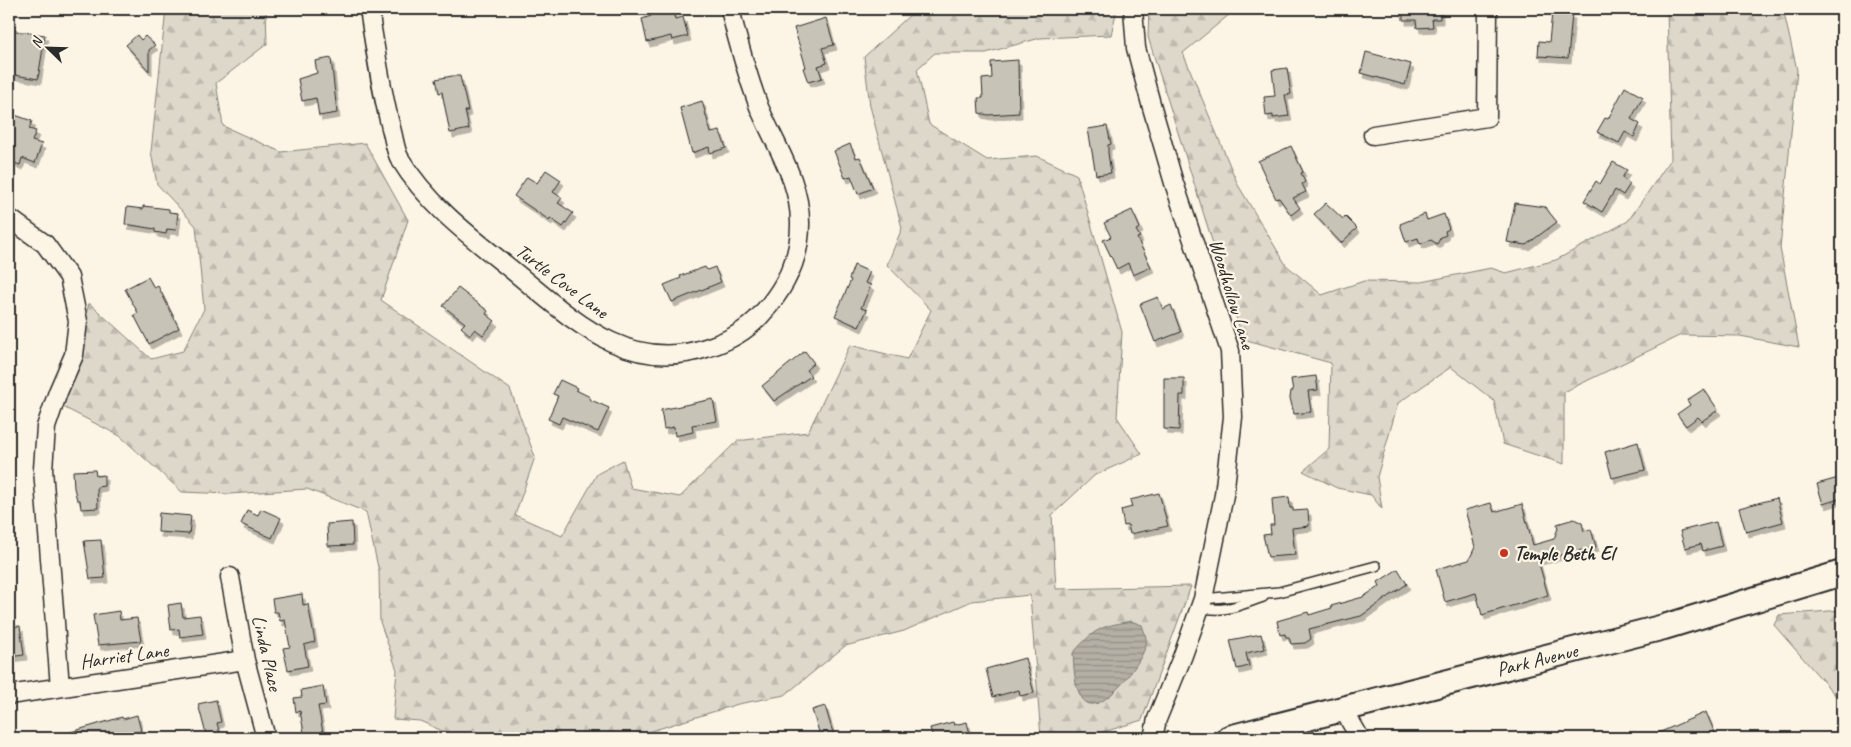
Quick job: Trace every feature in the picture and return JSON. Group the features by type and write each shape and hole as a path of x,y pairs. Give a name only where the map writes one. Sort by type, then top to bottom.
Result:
{"main road":[{"name":"Park Avenue","path":"1228,738 1664,627 1842,573"}],"street":[{"name":"Turtle Cove Lane","path":"369,9 384,101 398,157 427,197 461,229 584,328 618,347 652,355 690,354 726,342 754,323 776,298 794,264 800,225 795,189 743,65 730,9"},
{"name":"Woodhollow Lane","path":"1133,9 1136,48 1151,104 1174,183 1230,351 1233,417 1224,496 1202,603 1157,719 1153,738"},
{"path":"1373,134 1487,117 1488,9"},
{"path":"9,218 45,244 69,277 78,321 74,355 46,427 43,468 60,687"},
{"name":"Linda Place","path":"230,577 245,660 266,738"},
{"name":"Harriet Lane","path":"9,695 245,660"},
{"path":"1343,709 1360,738"}],"lane":[{"path":"1202,603 1213,610 1223,610 1279,592 1376,566"}],"green space":[{"path":"166,9 266,9 267,44 216,83 223,126 281,152 365,143 408,220 381,300 510,389 535,457 515,515 562,536 597,474 623,460 631,488 680,497 737,441 808,432 850,345 907,359 931,310 887,265 902,228 870,106 864,57 911,14 935,9 1117,9 1111,35 1040,38 986,53 935,53 917,69 929,124 987,160 1037,156 1077,175 1122,332 1117,417 1142,454 1095,475 1052,515 1056,589 1191,586 1142,720 1085,738 1041,738 1030,595 972,601 904,631 845,646 785,695 738,704 629,738 458,738 420,721 393,719 397,670 380,622 379,572 366,512 307,489 229,494 182,492 120,436 63,407 89,303 151,359 183,351 204,309 196,226 157,184 151,152"},
{"path":"1149,9 1236,9 1183,53 1238,185 1286,265 1322,295 1364,281 1421,282 1491,268 1506,273 1556,260 1628,221 1671,159 1667,9 1783,9 1797,70 1780,248 1799,347 1740,336 1681,335 1564,392 1564,464 1503,444 1494,401 1451,367 1398,403 1377,477 1382,509 1371,495 1337,488 1303,471 1329,449 1331,363 1243,339 1148,37"},
{"path":"1842,610 1842,703 1774,625 1779,615"}],"shaded area":[{"path":"1131,621 1142,625 1146,642 1143,652 1129,675 1109,697 1098,703 1089,704 1082,698 1077,688 1073,653 1098,630"}],"building":[{"path":"649,9 672,9 675,19 683,17 688,36 672,40 671,36 647,42 642,19 651,16"},
{"path":"1403,9 1440,9 1440,19 1432,19 1433,27 1417,28 1416,20 1403,20"},
{"path":"1552,13 1572,14 1568,58 1538,56 1539,41 1549,42"},
{"path":"826,18 834,45 822,48 827,63 818,66 822,78 808,82 803,68 806,67 794,28"},
{"path":"9,30 45,35 38,79 9,74"},
{"path":"137,35 141,40 145,36 155,45 149,50 149,71 126,45"},
{"path":"1366,52 1411,64 1405,85 1361,73"},
{"path":"331,58 337,113 319,116 316,98 302,101 298,79 317,73 315,61"},
{"path":"1018,60 1019,113 988,115 979,113 978,98 983,98 982,79 992,78 991,62"},
{"path":"1287,68 1291,94 1285,95 1289,116 1273,118 1273,115 1266,116 1264,97 1275,96 1272,70"},
{"path":"460,76 468,111 465,111 469,129 450,133 442,92 439,93 436,79"},
{"path":"1625,87 1643,97 1631,119 1640,124 1634,137 1625,132 1619,143 1597,132 1605,118 1608,119"},
{"path":"702,101 711,133 720,131 726,148 710,153 709,147 692,153 680,108"},
{"path":"15,115 32,121 29,129 36,131 32,141 42,144 35,163 22,158 20,165 9,161 9,132"},
{"path":"1107,126 1111,144 1108,145 1108,153 1111,173 1096,175 1088,129"},
{"path":"850,144 856,158 860,157 873,188 858,194 851,176 845,178 834,151"},
{"path":"1291,146 1303,172 1301,173 1305,182 1302,184 1306,192 1293,198 1300,208 1291,215 1279,198 1276,199 1258,161"},
{"path":"1613,162 1627,170 1622,178 1630,184 1623,195 1615,190 1602,212 1584,201 1596,181 1600,184"},
{"path":"546,170 561,180 553,192 562,198 558,203 573,213 563,227 550,218 549,220 514,196 527,177 537,183"},
{"path":"1326,203 1343,219 1345,216 1357,228 1341,243 1314,214"},
{"path":"1515,203 1545,207 1557,222 1526,245 1507,242"},
{"path":"143,206 169,209 169,212 178,213 176,230 167,229 166,234 155,232 155,229 125,224 127,207 143,209"},
{"path":"1132,210 1140,228 1136,230 1140,237 1137,238 1151,267 1133,275 1128,263 1117,269 1103,240 1111,237 1104,223"},
{"path":"1425,214 1427,220 1444,214 1449,229 1445,231 1446,235 1441,237 1437,244 1431,240 1420,244 1418,238 1406,242 1400,224"},
{"path":"854,265 870,272 865,283 871,285 861,308 867,310 859,327 835,316 851,280 849,279"},
{"path":"705,267 707,270 715,267 721,282 672,302 664,285 681,278 680,276"},
{"path":"148,277 154,288 158,286 179,328 149,344 134,315 138,313 125,289"},
{"path":"458,288 488,311 486,314 495,321 483,335 475,329 470,335 461,327 465,323 443,306"},
{"path":"1158,297 1163,309 1171,305 1181,332 1155,342 1140,304"},
{"path":"805,351 814,363 806,370 811,376 774,401 762,386"},
{"path":"1316,376 1318,390 1308,391 1311,412 1294,414 1290,398 1291,391 1293,391 1291,379"},
{"path":"1164,378 1184,378 1184,395 1180,395 1179,430 1164,429"},
{"path":"560,380 577,388 576,390 590,397 589,399 609,408 598,432 562,417 559,424 548,419 558,396 553,394"},
{"path":"1704,389 1718,410 1702,421 1698,417 1686,426 1677,414 1690,405 1687,400"},
{"path":"713,399 717,421 692,425 693,432 675,436 674,427 664,429 661,410"},
{"path":"1638,442 1645,470 1612,478 1605,452"},
{"path":"95,470 96,476 104,475 104,486 97,487 98,508 81,509 80,500 77,500 74,488 73,471"},
{"path":"1842,477 1842,498 1823,504 1817,484"},
{"path":"1159,493 1168,526 1130,534 1128,525 1124,526 1121,510 1132,507 1130,500"},
{"path":"1289,497 1290,508 1293,508 1293,511 1308,510 1309,526 1292,528 1295,555 1268,557 1263,535 1271,534 1270,525 1274,525 1272,499"},
{"path":"1777,498 1783,522 1746,532 1739,508"},
{"name":"Temple Beth El","path":"1491,503 1494,512 1522,504 1533,545 1554,539 1558,528 1557,524 1574,519 1582,523 1584,531 1591,529 1596,547 1538,560 1548,595 1482,615 1476,593 1445,602 1436,569 1469,560 1475,547 1465,510"},
{"path":"261,509 281,518 272,538 241,524 247,510 258,515"},
{"path":"159,513 191,516 189,534 158,532"},
{"path":"352,522 353,545 328,546 327,524"},
{"path":"1716,522 1722,546 1703,551 1701,544 1685,548 1680,531"},
{"path":"101,540 105,578 90,579 84,541"},
{"path":"1398,569 1407,584 1361,616 1309,629 1311,639 1305,643 1291,644 1289,637 1286,637 1285,634 1280,635 1277,621 1308,612 1309,615 1332,608 1331,606 1363,597 1380,586 1378,582"},
{"path":"302,594 303,605 308,604 315,642 304,645 308,666 288,670 283,648 290,647 285,620 280,621 278,612 274,612 272,599"},
{"path":"181,603 183,617 200,615 203,634 180,637 179,629 171,630 168,605"},
{"path":"119,611 120,620 137,618 141,641 98,645 93,615"},
{"path":"20,626 24,655 9,657 9,627"},
{"path":"1261,634 1265,649 1246,653 1249,666 1237,669 1230,640"},
{"path":"1025,658 1034,693 1020,696 1019,690 993,697 986,669"},
{"path":"323,686 326,705 318,706 324,738 305,738 300,711 296,712 294,698 302,697 301,690"},
{"path":"216,700 221,722 217,723 221,738 207,738 198,704"},
{"path":"825,706 834,736 821,738 812,710"},
{"path":"1706,712 1717,738 1647,738"},
{"path":"137,715 141,731 126,735 127,738 65,738 64,734 122,717 123,719"},
{"path":"953,722 954,725 967,722 971,738 933,738 930,728"}],"place":[{"name":"Temple Beth El","path":"1504,553"}]}
